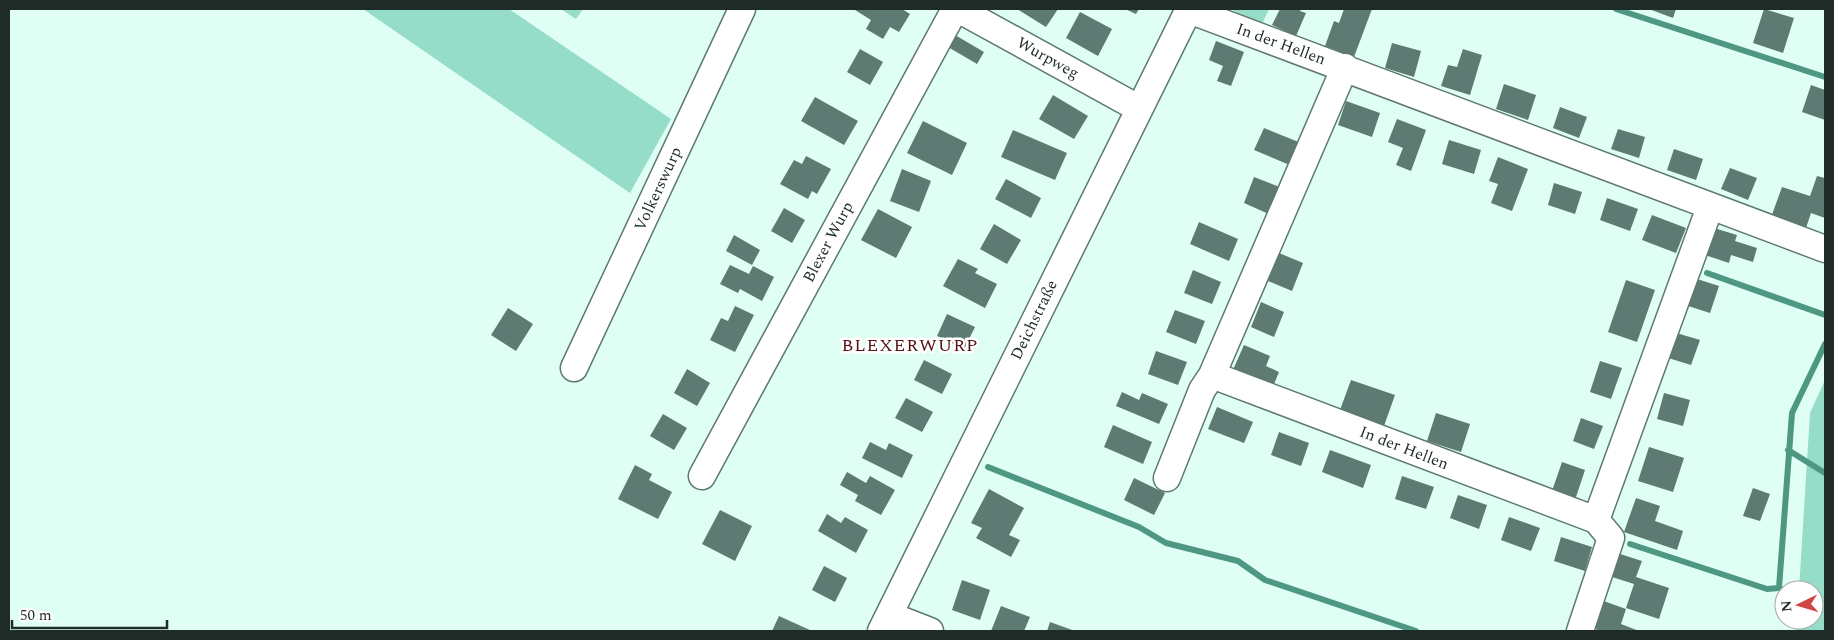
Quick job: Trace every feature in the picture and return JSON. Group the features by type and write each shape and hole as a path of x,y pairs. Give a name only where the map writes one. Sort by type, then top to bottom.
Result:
{"street":[{"name":"Volkerswurp","path":"574,368 742,9"},
{"name":"Wurpweg","path":"956,9 1138,108"},
{"name":"Blexer Wurp","path":"702,476 956,9"},
{"name":"Deichstraße","path":"885,623 1138,108 1189,9"},
{"name":"In der Hellen","path":"1189,9 1825,249"},
{"name":"In der Hellen","path":"1167,478 1202,390 1212,375 1345,68"},
{"path":"1580,631 1611,538 1596,520 1710,206"},
{"name":"In der Hellen","path":"1212,375 1596,520"},
{"path":"885,623 930,631"}],"green space":[{"path":"363,9 509,9 671,119 630,193"},
{"path":"561,9 583,9 576,19"},
{"path":"1230,9 1269,9 1262,24"},
{"path":"1825,380 1825,631 1796,631 1824,630 1824,580 1800,580 1810,413"}],"building":[{"path":"856,9 902,9 910,14 899,32 890,27 883,39 866,29 871,20"},
{"path":"1017,9 1058,9 1046,27"},
{"path":"1125,9 1139,9 1136,14"},
{"path":"1280,9 1301,9 1300,11 1306,13 1296,36 1272,25"},
{"path":"1344,9 1372,9 1354,57 1325,46 1334,21 1339,23"},
{"path":"1649,9 1676,9 1673,18"},
{"path":"1764,9 1794,18 1783,53 1753,43"},
{"path":"1080,12 1112,29 1098,56 1066,38"},
{"path":"955,35 984,52 977,64 948,47"},
{"path":"1216,41 1244,52 1231,86 1217,81 1223,66 1209,60"},
{"path":"1392,43 1421,51 1414,77 1385,68"},
{"path":"860,49 883,62 870,85 847,72"},
{"path":"1463,49 1482,55 1470,95 1441,86 1448,65 1457,67"},
{"path":"1504,84 1536,95 1528,120 1496,109"},
{"path":"1811,85 1825,90 1825,120 1802,112"},
{"path":"1053,95 1088,116 1074,139 1039,119"},
{"path":"815,97 858,121 844,145 801,121"},
{"path":"1346,101 1380,113 1372,137 1338,125"},
{"path":"1560,107 1587,117 1579,138 1553,128"},
{"path":"1397,119 1426,130 1411,171 1396,165 1403,148 1388,142"},
{"path":"923,121 967,143 952,175 907,153"},
{"path":"1264,128 1301,143 1292,166 1254,150"},
{"path":"1618,129 1645,137 1639,158 1611,149"},
{"path":"1013,130 1067,153 1055,180 1001,157"},
{"path":"1449,140 1481,150 1474,174 1442,164"},
{"path":"1674,149 1703,159 1696,180 1667,170"},
{"path":"806,156 831,169 817,194 812,191 808,199 780,184 794,160 802,164"},
{"path":"1498,157 1528,169 1512,211 1491,203 1498,184 1489,181"},
{"path":"1730,168 1757,178 1748,200 1721,189"},
{"path":"902,169 931,181 919,212 890,201"},
{"path":"1817,176 1825,178 1825,218 1811,213 1804,234 1769,223 1782,187 1810,196"},
{"path":"1254,177 1282,188 1271,215 1244,203"},
{"path":"1006,179 1041,198 1031,218 995,199"},
{"path":"1554,183 1582,192 1575,214 1548,205"},
{"path":"1607,198 1638,209 1630,231 1600,220"},
{"path":"784,208 805,220 792,243 771,231"},
{"path":"878,209 912,227 896,258 861,240"},
{"path":"1652,215 1686,228 1676,253 1642,240"},
{"path":"1199,222 1238,239 1229,261 1190,244"},
{"path":"994,224 1021,240 1007,264 980,249"},
{"path":"1714,228 1737,235 1735,241 1757,248 1753,262 1731,255 1729,263 1705,255"},
{"path":"734,235 760,250 752,265 726,251"},
{"path":"1279,253 1303,263 1292,291 1268,281"},
{"path":"958,259 978,269 975,273 997,284 985,308 943,286"},
{"path":"730,265 749,274 753,266 774,277 762,301 740,289 738,293 720,284"},
{"path":"1193,270 1221,282 1212,304 1184,293"},
{"path":"1694,278 1719,286 1710,313 1685,305"},
{"path":"1626,280 1655,290 1637,342 1608,332"},
{"path":"1261,302 1284,312 1274,337 1251,327"},
{"path":"735,306 754,315 735,352 710,340 721,318 728,321"},
{"path":"508,308 533,324 516,351 491,335"},
{"path":"1175,310 1205,321 1196,344 1166,332"},
{"path":"947,314 975,327 964,349 937,336"},
{"path":"1673,332 1700,340 1691,365 1665,357"},
{"path":"1244,345 1270,356 1266,366 1279,372 1272,389 1232,372"},
{"path":"1156,351 1187,362 1178,385 1148,374"},
{"path":"924,360 952,374 942,394 914,380"},
{"path":"1600,361 1622,368 1611,399 1590,392"},
{"path":"687,369 710,383 697,406 674,393"},
{"path":"1351,380 1395,395 1384,426 1340,410"},
{"path":"1122,392 1139,400 1142,393 1168,404 1159,424 1116,406"},
{"path":"1664,393 1690,400 1683,426 1657,419"},
{"path":"906,398 933,412 922,432 895,418"},
{"path":"1217,407 1253,422 1244,443 1208,429"},
{"path":"1436,413 1470,424 1461,452 1427,441"},
{"path":"663,414 687,428 674,450 650,436"},
{"path":"1581,418 1603,426 1594,449 1573,441"},
{"path":"1113,425 1152,442 1143,464 1104,447"},
{"path":"1279,432 1309,443 1301,466 1271,455"},
{"path":"870,442 886,450 889,443 913,455 902,478 862,458"},
{"path":"1649,447 1684,458 1673,492 1638,481"},
{"path":"1330,450 1371,465 1363,488 1322,472"},
{"path":"1562,462 1585,470 1575,500 1552,491"},
{"path":"635,465 652,474 649,480 672,492 658,519 618,499"},
{"path":"847,472 866,483 870,476 895,490 881,515 855,501 858,495 840,485"},
{"path":"1402,476 1434,487 1426,509 1395,499"},
{"path":"1134,478 1165,493 1154,515 1124,500"},
{"path":"1753,488 1770,494 1760,521 1743,516"},
{"path":"989,489 1024,508 1009,535 1020,540 1011,557 976,538 982,528 971,523"},
{"path":"1458,495 1487,505 1479,529 1450,518"},
{"path":"1636,498 1660,506 1655,521 1683,531 1677,550 1624,532"},
{"path":"720,510 752,526 735,561 702,544"},
{"path":"827,514 841,523 845,517 868,530 856,553 818,531"},
{"path":"1509,517 1540,528 1531,551 1501,540"},
{"path":"1561,537 1592,547 1585,571 1554,561"},
{"path":"1617,553 1642,561 1636,577 1669,588 1659,619 1626,608 1634,584 1609,576"},
{"path":"824,566 847,578 835,602 812,590"},
{"path":"962,580 990,590 980,620 952,610"},
{"path":"1601,600 1626,609 1621,624 1639,631 1600,631 1590,627"},
{"path":"1001,606 1030,617 1024,631 991,631"},
{"path":"779,616 812,631 772,631"},
{"path":"1050,622 1075,631 1047,631"}],"waterway":[{"path":"1616,9 1825,77"},
{"path":"1707,273 1825,315"},
{"path":"1630,544 1767,589 1779,588 1792,413 1825,344"},
{"path":"1788,450 1825,473"},
{"path":"988,467 1139,527 1166,543 1238,561 1265,580 1416,631"}],"district":[{"name":"BLEXERWURP","path":"910,345"}]}
